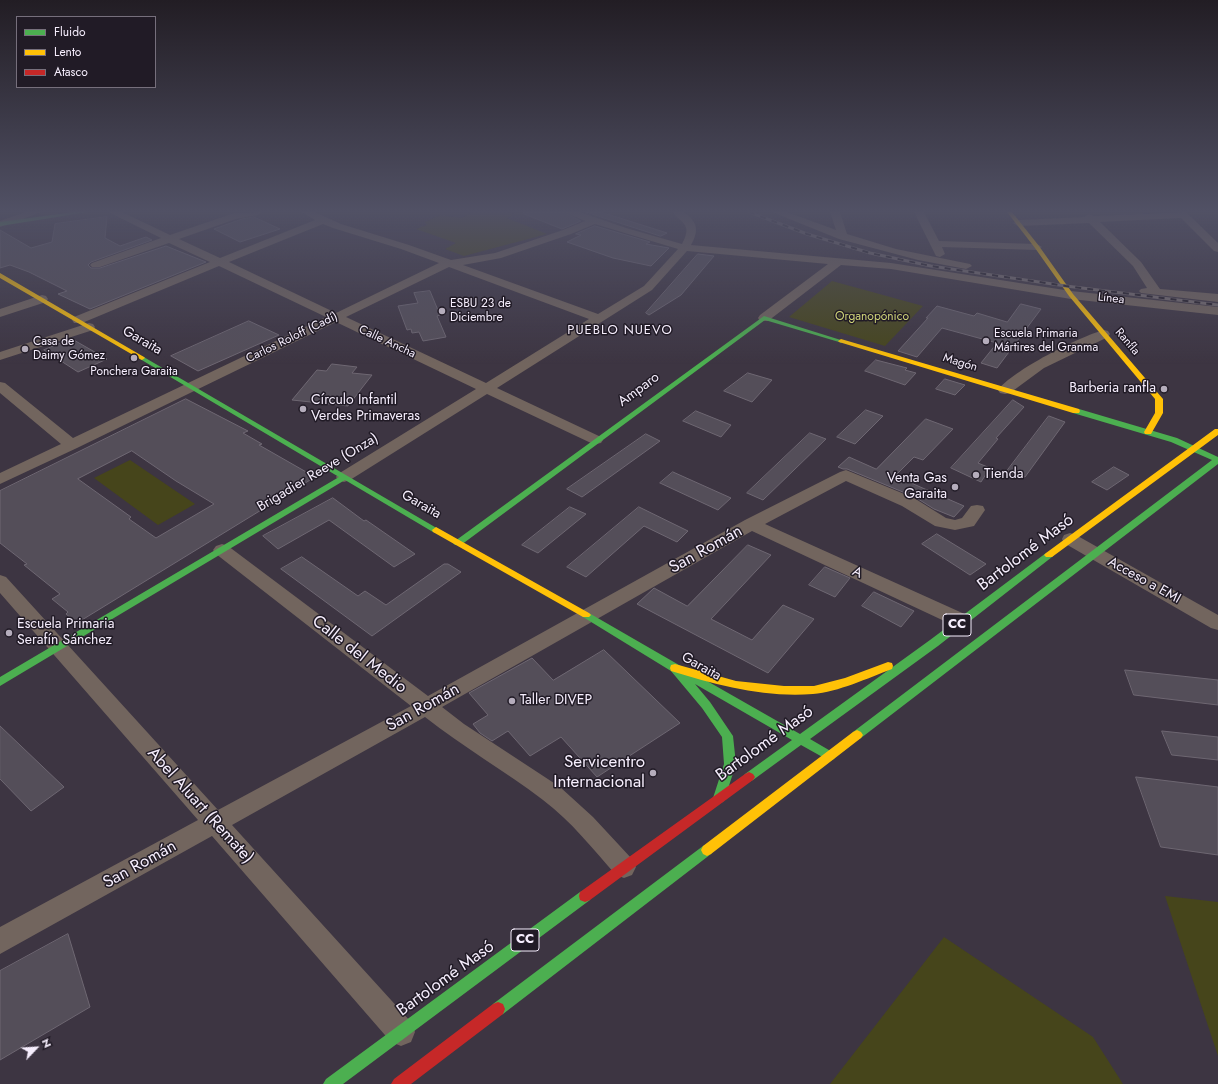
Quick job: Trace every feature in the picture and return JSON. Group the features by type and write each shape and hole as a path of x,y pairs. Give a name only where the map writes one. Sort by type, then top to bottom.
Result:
{"main road":[{"name":"Ranfla","path":"1048,263 1071,295 1159,399 1161,409 1158,418 1148,432"},
{"name":"Garaita","path":"0,275 344,477 830,756"},
{"name":"Magón","path":"764,318 1148,432"},
{"name":"Amparo","path":"458,543 596,440 764,318"},
{"name":"Bartolomé Masó","path":"331,1084 718,798 934,643 1070,539 1218,431"},
{"path":"1148,432 1218,460"},
{"name":"CC","path":"399,1084 1218,460"},
{"name":"Brigadier Reeve (Onza)","path":"0,682 344,477"},
{"path":"675,668 736,685 784,690 814,690 847,682 907,658 934,643"},
{"path":"675,668 706,705 727,736 730,764 718,798"}],"street":[{"path":"96,265 103,263"},
{"path":"0,356 84,324 218,263"},
{"name":"Calle Ancha","path":"218,263 596,440"},
{"path":"443,263 600,319"},
{"name":"Carlos Roloff (Cadí)","path":"0,479 447,264 456,263"},
{"name":"Brigadier Reeve (Onza)","path":"344,477 648,288 672,263"},
{"name":"Amparo","path":"764,318 837,263"},
{"name":"Línea","path":"846,263 891,266 1071,295 1218,311"},
{"path":"945,263 976,268"},
{"path":"1136,263 1156,292"},
{"path":"1047,280 1078,284"},
{"path":"1133,290 1218,298"},
{"path":"0,313 42,299"},
{"path":"1004,390 1013,382 1062,352 1104,334"},
{"path":"0,386 72,444"},
{"name":"San Román","path":"0,941 426,707 751,524 846,474 908,502 941,522 955,525 968,522 977,510"},
{"name":"A","path":"751,524 962,621"},
{"name":"Acceso a EMI","path":"1070,539 1218,622"},
{"name":"Calle del Medio","path":"222,550 457,730 552,794 585,824 624,867"},
{"name":"Abel Aluart (Remate)","path":"0,580 401,1032"}],"green space":[{"name":"Organopónico","path":"832,281 923,306 885,346 789,317"},
{"path":"130,460 195,504 158,525 94,478"},
{"path":"1165,896 1218,902 1218,1056"},
{"path":"944,937 1093,1037 1123,1084 830,1084"}],"building":[{"path":"0,263 90,263 88,265 91,268 100,268 116,263 205,263 90,309 58,294 67,291 29,272 10,265 0,268"},
{"path":"635,263 654,263 651,266"},
{"path":"690,263 708,263 681,295 649,315 646,313"},
{"path":"430,291 440,315 437,316 446,337 423,341 419,332 412,333 411,329 407,330 398,306 418,303 414,293"},
{"path":"1021,304 1041,309 997,368 981,363 997,343 942,328 917,357 898,351 937,306 974,316 977,313 1007,322"},
{"path":"249,321 279,335 198,371 171,356"},
{"path":"72,339 107,359 78,372 44,350"},
{"path":"876,360 907,368 905,370 916,373 905,385 865,371"},
{"path":"332,364 357,367 352,373 372,375 348,406 292,400 317,370 326,371"},
{"path":"748,373 772,380 752,402 724,391"},
{"path":"945,379 965,385 955,395 936,389"},
{"path":"186,399 248,431 243,433 262,444 259,445 315,477 77,623 66,614 68,612 52,599 60,594 24,565 27,564 0,543 0,491","holes":["132,451 176,481 214,504 156,538 129,519 131,517 78,479"]},
{"path":"1013,400 1024,407 996,438 998,439 978,463 990,468 981,482 951,468"},
{"path":"866,410 883,416 855,444 837,437"},
{"path":"696,411 731,425 721,437 683,421"},
{"path":"1049,416 1065,422 1025,477 1007,471"},
{"path":"926,419 953,429 923,460 914,457 895,476 964,506 954,517 934,509 915,497 847,469 838,467 849,457 876,469"},
{"path":"810,433 826,439 763,500 747,493"},
{"path":"646,434 660,441 582,497 567,489"},
{"path":"1114,467 1129,475 1107,490 1092,482"},
{"path":"673,472 731,498 718,510 660,483"},
{"path":"333,498 364,521 366,520 415,554 394,567 329,520 278,549 263,536"},
{"path":"570,507 586,514 538,553 522,545"},
{"path":"639,507 688,531 677,542 644,526 586,577 567,567"},
{"path":"937,534 986,564 970,575 922,544"},
{"path":"748,545 771,555 711,619 752,640 783,605 814,619 768,673 637,604 654,588 687,606"},
{"path":"302,557 358,596 365,591 386,605 444,564 448,564 461,572 372,636 281,569"},
{"path":"825,567 850,578 835,597 809,585"},
{"path":"874,592 914,611 901,627 862,606"},
{"path":"604,650 680,723 597,777 561,737 530,756 508,731 492,741 480,733 473,724 488,715 469,693 532,658 553,680"},
{"path":"1125,670 1218,680 1218,705 1134,695"},
{"path":"0,726 64,787 31,811 0,779"},
{"path":"1162,731 1218,737 1218,760 1172,755"},
{"path":"1136,777 1218,787 1218,855 1161,847"},
{"path":"68,934 90,1007 0,1060 0,971"}],"railway":[{"path":"915,263 1066,286 1218,305"}],"traffic: fast":[{"path":"458,543 764,318 841,341"},
{"path":"142,358 436,530"},
{"path":"1076,411 1174,440 1218,460"},
{"path":"857,735 1218,460"},
{"path":"0,682 344,477"},
{"path":"749,777 934,643 1049,555"},
{"path":"586,615 675,668 830,756"},
{"path":"675,668 706,705 727,736 730,764 719,798"},
{"path":"498,1009 707,850"},
{"path":"331,1084 585,896"}],"traffic: slow":[{"path":"1048,263 1071,295 1159,399 1159,413 1148,432"},
{"path":"0,275 142,358"},
{"path":"841,341 1076,411"},
{"path":"1049,555 1218,431"},
{"path":"436,530 586,615"},
{"path":"675,668 736,685 784,690 814,690 847,682 888,666"},
{"path":"707,850 857,735"}],"traffic: jam":[{"path":"585,896 749,777"},
{"path":"399,1084 498,1009"}],"place":[{"name":"ESBU 23 de Diciembre","path":"442,311"},
{"name":"Escuela Primaria Mártires del Granma","path":"986,341"},
{"name":"Casa de Daimy Gómez","path":"25,349"},
{"name":"Ponchera Garaita","path":"134,358"},
{"name":"Barberia ranfla","path":"1164,389"},
{"name":"Círculo Infantil Verdes Primaveras","path":"303,409"},
{"name":"Tienda","path":"976,475"},
{"name":"Venta Gas Garaita","path":"955,487"},
{"name":"Escuela Primaria Serafín Sánchez","path":"9,633"},
{"name":"Taller DIVEP","path":"512,701"},
{"name":"Servicentro Internacional","path":"653,773"}],"district":[{"name":"PUEBLO NUEVO","path":"620,331"}]}
